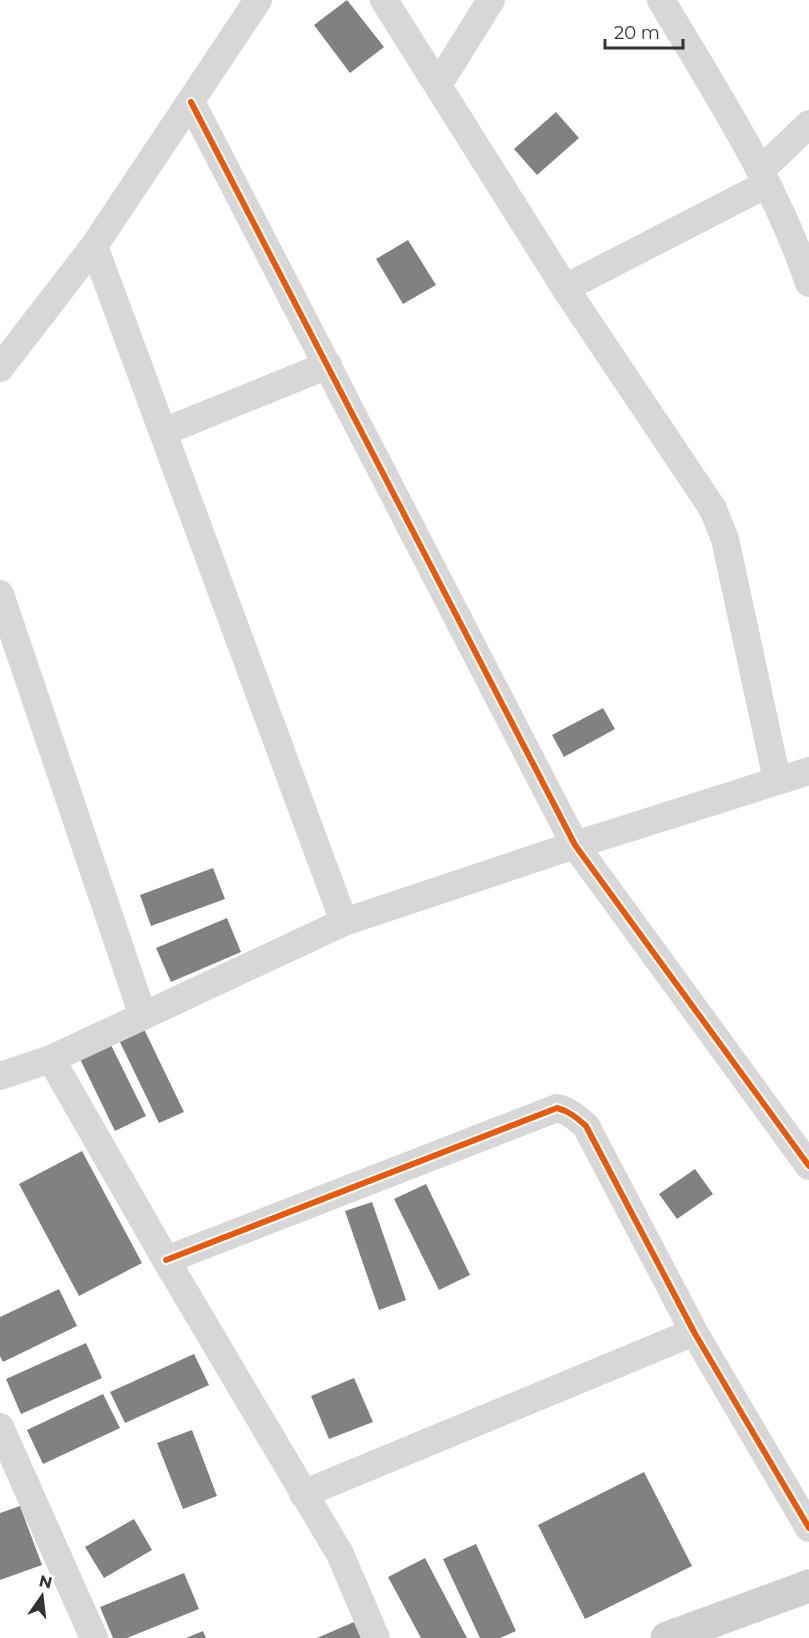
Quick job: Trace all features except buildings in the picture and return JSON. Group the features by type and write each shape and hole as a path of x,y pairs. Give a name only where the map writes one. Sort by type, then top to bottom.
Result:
{"main road":[{"path":"667,1638 713,1631 809,1586"}],"street":[{"path":"0,368 94,246 258,0"},
{"path":"384,0 566,288 712,509 725,539 777,780"},
{"path":"438,85 491,0"},
{"path":"661,0 764,177 806,266"},
{"path":"191,102 575,844 809,1166"},
{"path":"566,288 764,177 809,124"},
{"path":"94,246 344,922"},
{"path":"163,432 328,365"},
{"path":"0,594 143,1016"},
{"path":"0,1076 51,1059 344,922 575,844 809,771"},
{"path":"51,1059 166,1260 340,1554 376,1638"},
{"path":"166,1260 557,1108 572,1114 586,1126 694,1332 809,1528"},
{"path":"303,1494 694,1332"},
{"path":"0,1427 94,1638"}],"cycle path":[{"path":"191,102 575,845 809,1166"},
{"path":"166,1260 557,1108 565,1111 586,1126 694,1332 809,1528"}]}
